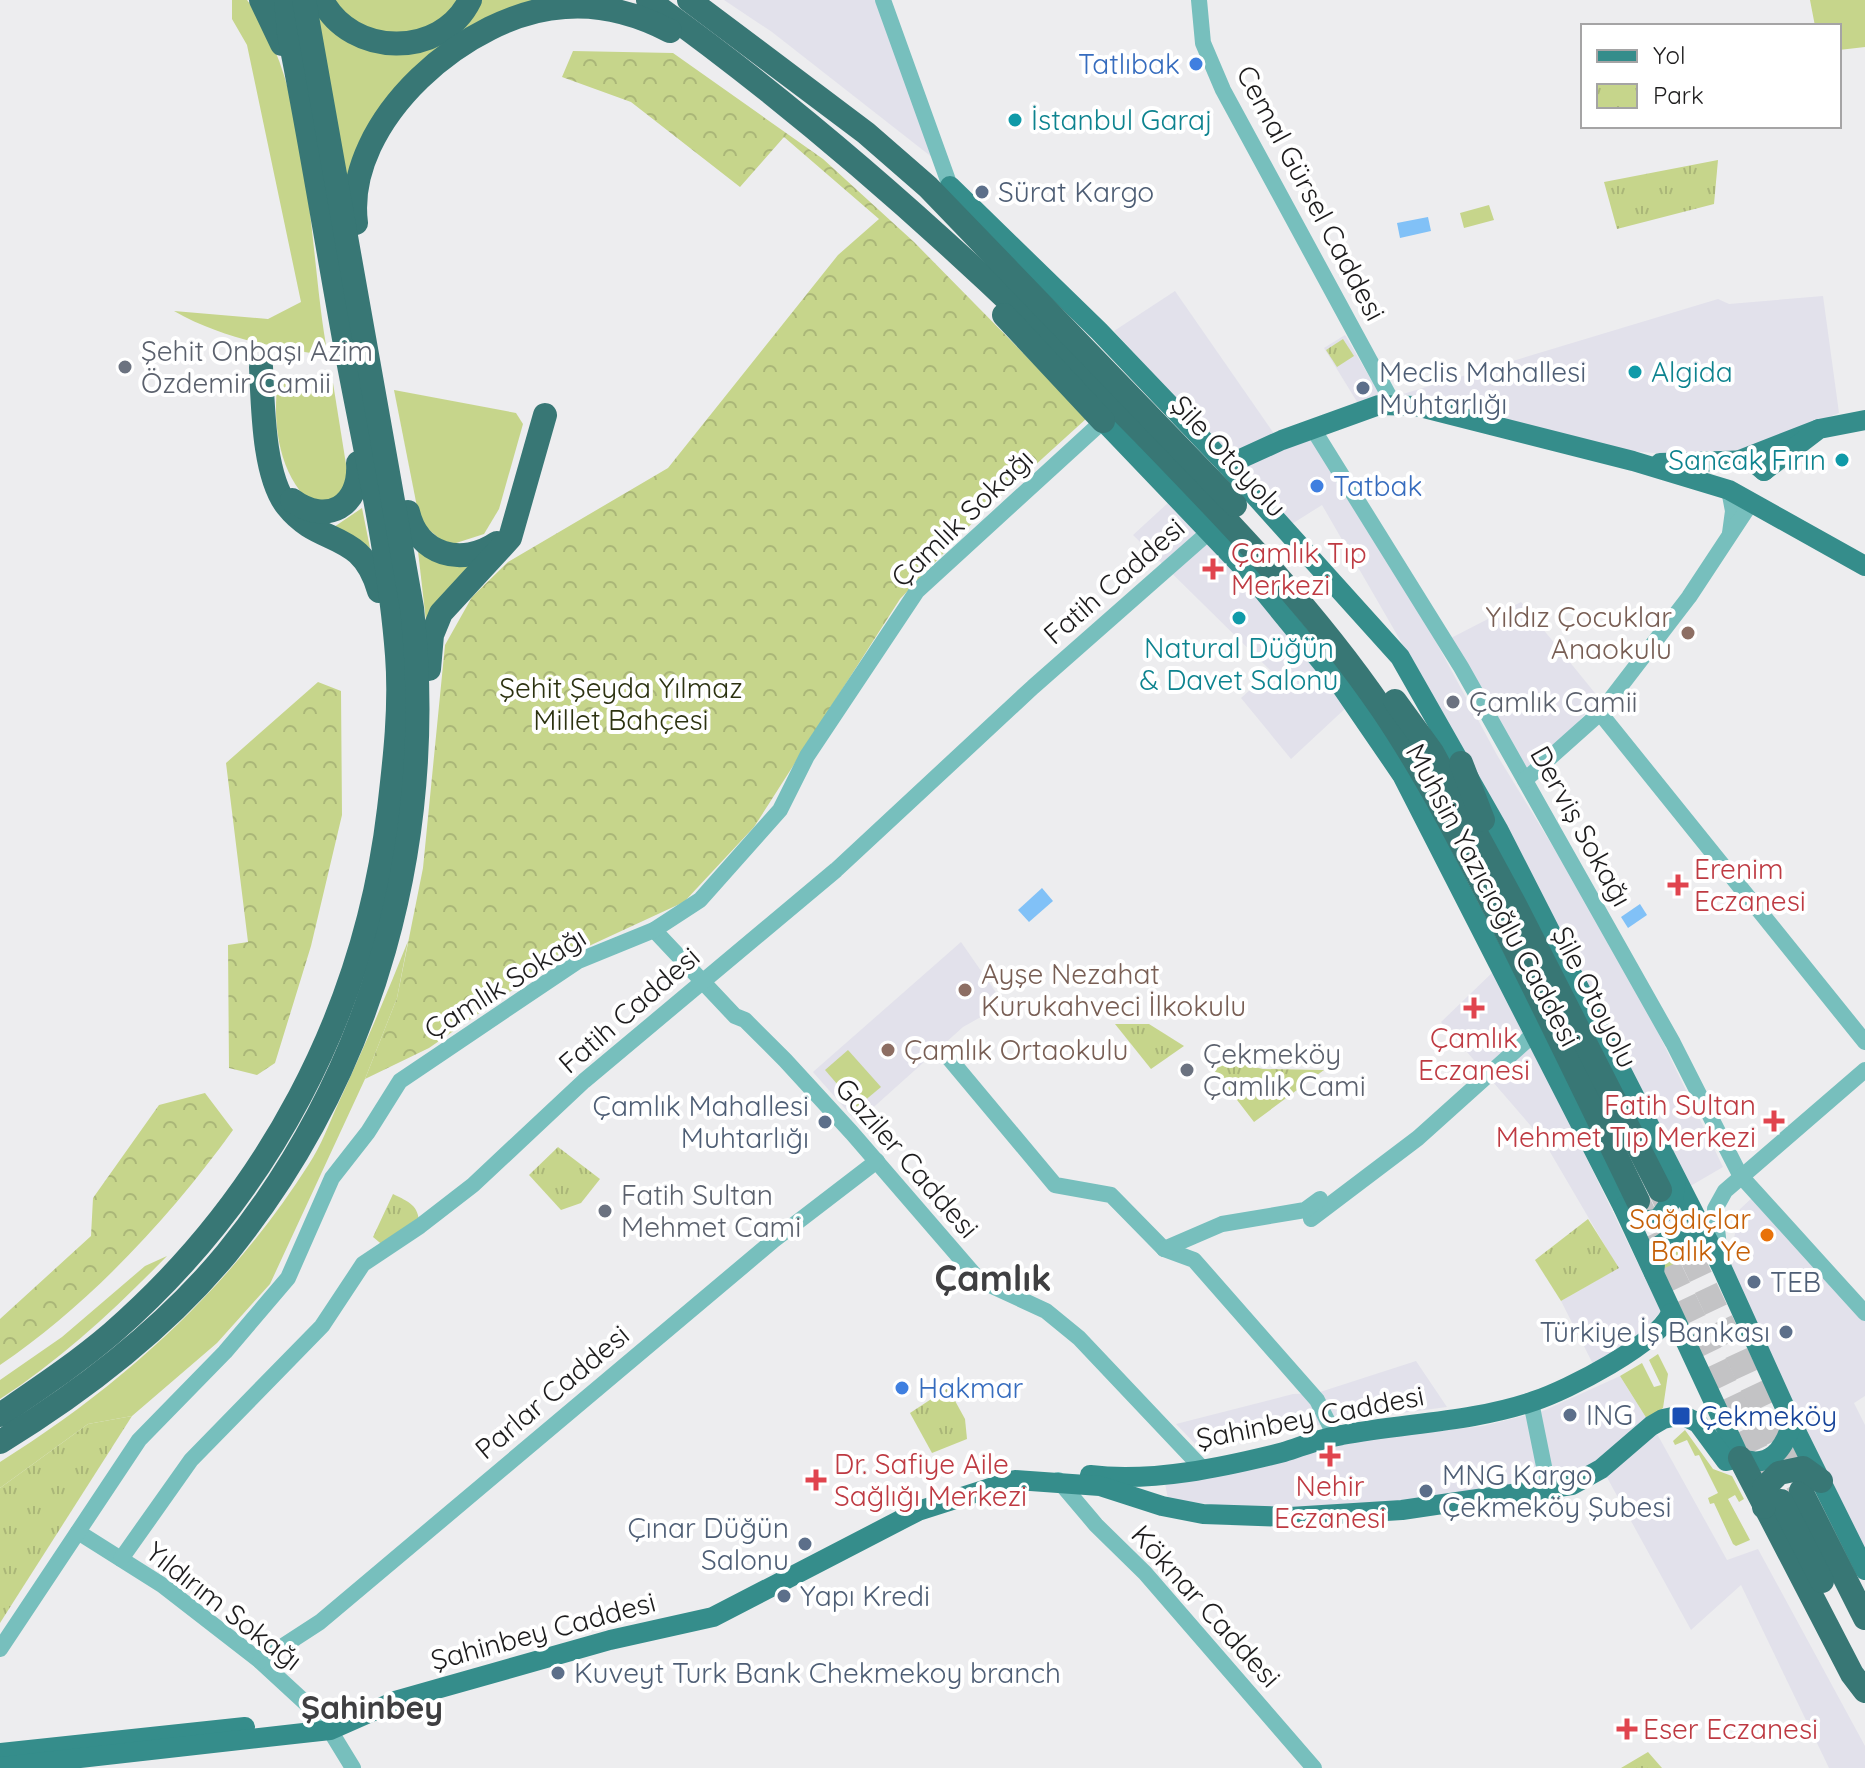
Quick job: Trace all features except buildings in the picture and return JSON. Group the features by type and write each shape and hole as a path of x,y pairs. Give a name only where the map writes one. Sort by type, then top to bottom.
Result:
{"highway":[{"path":"0,1442 74,1392 147,1334 226,1253 279,1177 354,1044 397,900 413,814 418,758 419,672 412,608 302,108 280,37 261,0"},
{"path":"286,0 302,108"},
{"path":"304,0 358,291"},
{"path":"322,0 353,33 373,42 393,44 437,35 454,21 470,0"},
{"name":"Şile Otoyolu","path":"648,0 711,45 889,191 1041,329 1233,525 1363,682 1416,761 1452,824 1631,1204"},
{"name":"Şile Otoyolu","path":"689,0 866,133 928,187 1173,437 1359,650 1432,752 1668,1185"},
{"path":"354,334 358,291 357,189 367,149 383,118 404,91 458,50 527,15 562,7 617,10 711,45"},
{"path":"866,133 950,186"},
{"path":"950,247 998,308 1103,421"},
{"path":"261,367 273,477 294,514 313,528 358,550 372,569 383,612 397,720"},
{"path":"273,477 290,499 305,510 317,513 343,505 352,497 359,477 369,415"},
{"path":"369,415 419,539 447,555 469,557 493,546 515,525"},
{"path":"0,1415 110,1335 155,1293 208,1236 248,1185 287,1125 322,1055 365,936 384,850 397,720 396,643 369,415"},
{"path":"418,758 428,726 432,635 441,613 502,549 515,525 545,415"},
{"path":"1461,763 1515,905"},
{"path":"1740,1458 1792,1495 1865,1618"},
{"path":"1792,1495 1865,1674"},
{"path":"1792,1495 1852,1674 1865,1691"}],"main road":[{"path":"950,186 1050,279 1227,465 1400,657 1461,763 1673,1199 1659,1218 1646,1221 1633,1217 1631,1204"},
{"path":"1227,465 1379,405 1416,406 1633,461 1729,490 1865,566"},
{"path":"1729,490 1726,472 1739,460 1819,429 1865,420"},
{"name":"Muhsin Yazıcıoğlu Caddesi","path":"1103,421 1209,532 1341,686 1402,775 1535,1033 1631,1204 1671,1313 1740,1458"},
{"path":"1751,503 1761,488 1764,471 1819,429"},
{"path":"1633,461 1683,464 1751,460 1764,471"},
{"path":"1668,1185 1718,1260 1792,1423 1792,1495 1865,1570"},
{"path":"1654,1273 1657,1247 1678,1233 1689,1233 1718,1260"},
{"name":"Şahinbey Caddesi","path":"0,1767 327,1725 398,1700 610,1640 699,1619 705,1609 934,1495 999,1473 1101,1477 1161,1474 1282,1452 1335,1436 1408,1422 1470,1417 1531,1402 1618,1359 1654,1336 1671,1313"},
{"path":"699,1619 713,1617 918,1511 1015,1480 1056,1476 1162,1506 1203,1514 1290,1517 1402,1510 1549,1491 1572,1485 1601,1469 1641,1434 1672,1416 1682,1415 1698,1423 1726,1461 1740,1458 1763,1461 1777,1455 1786,1444 1792,1423"},
{"path":"1161,1474 1159,1494 1162,1506"},
{"name":"Şahinbey Caddesi","path":"918,1511 934,1495"},
{"path":"0,1753 327,1725"}],"street":[{"path":"883,0 950,186"},
{"name":"Cemal Gürsel Caddesi","path":"1199,0 1203,43 1223,90 1394,405"},
{"name":"Çamlık Sokağı","path":"0,1649 139,1440 225,1352 288,1278 332,1178 368,1132 400,1081 578,961 654,930 700,900 762,834 780,810 807,756 917,591 1103,421"},
{"name":"Derviş Sokağı","path":"1313,429 1461,667 1673,1043 1740,1175 1865,1313"},
{"path":"1729,490 1733,511 1729,539"},
{"path":"1525,780 1600,713 1729,539 1751,503"},
{"name":"Fatih Caddesi","path":"121,1559 191,1460 322,1326 363,1264 473,1185 584,1081 836,870 1033,687 1209,532"},
{"path":"1600,713 1865,1042"},
{"name":"Gaziler Caddesi","path":"654,930 701,981 785,1060 979,1280 1046,1311 1079,1338 1202,1468"},
{"path":"1164,1249 1222,1224 1308,1214 1404,1140 1418,1138 1535,1033"},
{"path":"943,1051 1055,1185 1111,1195 1164,1249 1194,1260 1221,1287 1317,1400 1335,1436"},
{"path":"1718,1260 1715,1209 1740,1175 1865,1070"},
{"name":"Parlar Caddesi","path":"260,1661 320,1622 774,1240 877,1161"},
{"path":"1531,1402 1549,1491"},
{"name":"Köknar Caddesi","path":"1056,1476 1096,1525 1145,1573 1314,1768"},
{"name":"Yıldırım Sokağı","path":"78,1532 162,1585 260,1661 327,1725 353,1768"}],"shaded area":[{"path":"724,0 878,0 933,158 772,32"},
{"path":"1175,291 1277,438 1231,459 1114,331"},
{"path":"1823,296 1839,413 1746,449 1690,456 1618,450 1403,394 1718,299 1729,304"},
{"path":"1345,335 1380,395 1359,405 1324,348"},
{"path":"1313,439 1435,640 1497,755 1626,966 1723,1167 1687,1188 1429,690 1322,505 1287,527 1246,478 1248,462"},
{"path":"1169,502 1265,603 1349,705 1291,759 1241,698 1271,671 1133,535"},
{"path":"1521,602 1599,698 1556,747 1526,769 1451,638"},
{"name":"Çamlık Ortaokulu","path":"961,942 1004,1004 963,1027 857,1122 813,1072"},
{"path":"1495,970 1661,1311 1636,1340 1593,1364 1561,1301 1618,1268 1543,1140 1441,1022"},
{"path":"1754,1196 1865,1319 1865,1396 1854,1403 1865,1425 1865,1549 1722,1257 1732,1248 1740,1209"},
{"path":"1416,1361 1447,1407 1334,1422 1201,1450 1176,1424 1293,1394 1317,1393"},
{"path":"1620,1376 1647,1419 1595,1466 1559,1483 1467,1496 1272,1512 1168,1499 1164,1478 1334,1443 1483,1426 1543,1411"},
{"path":"1656,1432 1727,1560 1758,1549 1865,1746 1865,1768 1829,1768 1741,1585 1691,1630 1604,1472"}],"green space":[{"path":"232,0 247,0 269,36 285,77 305,172 328,356 230,335 174,311 268,319 301,302 247,45 232,19"},
{"path":"331,0 462,0 442,18 418,32 391,37 361,27"},
{"path":"477,0 573,0 448,48 349,190 314,3 381,51"},
{"path":"1810,0 1865,0 1865,47 1841,50 1841,24 1815,24"},
{"name":"Şehit Şeyda Yılmaz Millet Bahçesi","path":"573,51 673,53 823,159 914,242 1087,418 976,519 900,599 754,827 684,902 550,964 429,1048 365,1079 397,998 423,868 445,645 472,597 508,562 668,468 838,255 879,219 784,137 740,187 631,102 562,77"},
{"path":"1718,160 1714,204 1617,229 1604,182"},
{"path":"1489,205 1494,220 1464,228 1460,213"},
{"path":"1343,339 1354,356 1337,367 1326,350"},
{"path":"287,378 333,383 349,483 333,501 310,502 285,464 278,434 276,403 277,388"},
{"path":"394,390 516,413 523,424 499,509 484,534 453,544 441,540 420,522"},
{"path":"362,508 370,548 334,527"},
{"path":"418,551 474,563 426,621"},
{"path":"318,682 341,691 342,815 311,946 275,1063 257,1075 229,1068 228,945 248,942 226,763"},
{"path":"408,941 397,998 365,1079 270,1284 217,1343 132,1416 88,1424 0,1488 0,1462 89,1400 171,1330 245,1252 278,1209 321,1142"},
{"path":"1115,1024 1149,1024 1184,1046 1151,1069"},
{"path":"848,1050 881,1087 857,1107 825,1070"},
{"path":"1217,1058 1263,1069 1324,1070 1254,1122 1214,1070"},
{"path":"205,1093 233,1130 209,1162 127,1257 65,1315 0,1365 0,1319 91,1236 93,1198 159,1105"},
{"path":"558,1147 600,1179 581,1203 561,1210 529,1175"},
{"path":"393,1194 415,1208 419,1224 385,1247 373,1237"},
{"path":"1588,1219 1619,1268 1561,1301 1535,1260"},
{"path":"1676,1240 1700,1246 1709,1268 1697,1264 1702,1263 1699,1257 1664,1273 1666,1279 1670,1277 1668,1292 1658,1257"},
{"path":"167,1256 88,1332 0,1399 0,1380 62,1337 145,1266"},
{"path":"1658,1354 1668,1374 1663,1408 1647,1419 1620,1376 1642,1363 1654,1387 1661,1385 1649,1360"},
{"path":"948,1388 965,1419 967,1439 932,1453 910,1413"},
{"path":"132,1416 0,1623 0,1488 88,1424"},
{"path":"1685,1430 1713,1469 1732,1476 1744,1499 1739,1502 1735,1495 1728,1499 1750,1540 1736,1546 1733,1544 1714,1503 1710,1504 1708,1498 1718,1493 1699,1455 1695,1456 1687,1440 1675,1445 1673,1441"},
{"path":"1648,1752 1662,1768 1621,1768"}],"water":[{"path":"1428,217 1431,231 1400,238 1397,223"},
{"path":"1042,888 1053,901 1029,922 1018,910"},
{"path":"1640,904 1647,915 1628,928 1621,917"}],"tunnel":[{"path":"1660,1190 1800,1489"},
{"path":"1638,1201 1771,1481"}],"place":[{"name":"Tatlıbak","path":"1196,64"},
{"name":"İstanbul Garaj","path":"1015,120"},
{"name":"Sürat Kargo","path":"982,192"},
{"name":"Şehit Onbaşı Azim Özdemir Camii","path":"125,367"},
{"name":"Algida","path":"1635,372"},
{"name":"Meclis Mahallesi Muhtarlığı","path":"1363,388"},
{"name":"Sancak Fırın","path":"1842,460"},
{"name":"Tatbak","path":"1317,486"},
{"name":"Çamlık Tıp Merkezi","path":"1213,569"},
{"name":"Natural Düğün & Davet Salonu","path":"1239,618"},
{"name":"Yıldız Çocuklar Anaokulu","path":"1688,633"},
{"name":"Çamlık Camii","path":"1453,702"},
{"name":"Erenim Eczanesi","path":"1678,885"},
{"name":"Ayşe Nezahat Kurukahveci İlkokulu","path":"965,990"},
{"name":"Çamlık Eczanesi","path":"1474,1008"},
{"name":"Çamlık Ortaokulu","path":"888,1050"},
{"name":"Çekmeköy Çamlık Cami","path":"1187,1070"},
{"name":"Fatih Sultan Mehmet Tıp Merkezi","path":"1774,1121"},
{"name":"Çamlık Mahallesi Muhtarlığı","path":"825,1122"},
{"name":"Fatih Sultan Mehmet Cami","path":"605,1211"},
{"name":"Sağdıçlar Balık Ye","path":"1767,1235"},
{"name":"TEB","path":"1754,1282"},
{"name":"Türkiye İş Bankası","path":"1786,1332"},
{"name":"Hakmar","path":"902,1388"},
{"name":"ING","path":"1570,1415"},
{"name":"Çekmeköy","path":"1681,1416"},
{"name":"Nehir Eczanesi","path":"1330,1456"},
{"name":"Dr. Safiye Aile Sağlığı Merkezi","path":"816,1480"},
{"name":"MNG Kargo Çekmeköy Şubesi","path":"1426,1491"},
{"name":"Çınar Düğün Salonu","path":"805,1544"},
{"name":"Yapı Kredi","path":"784,1596"},
{"name":"Kuveyt Turk Bank Chekmekoy branch","path":"558,1673"},
{"name":"Eser Eczanesi","path":"1627,1729"}],"district":[{"name":"Çamlık","path":"993,1278"},
{"name":"Şahinbey","path":"372,1708"}]}
